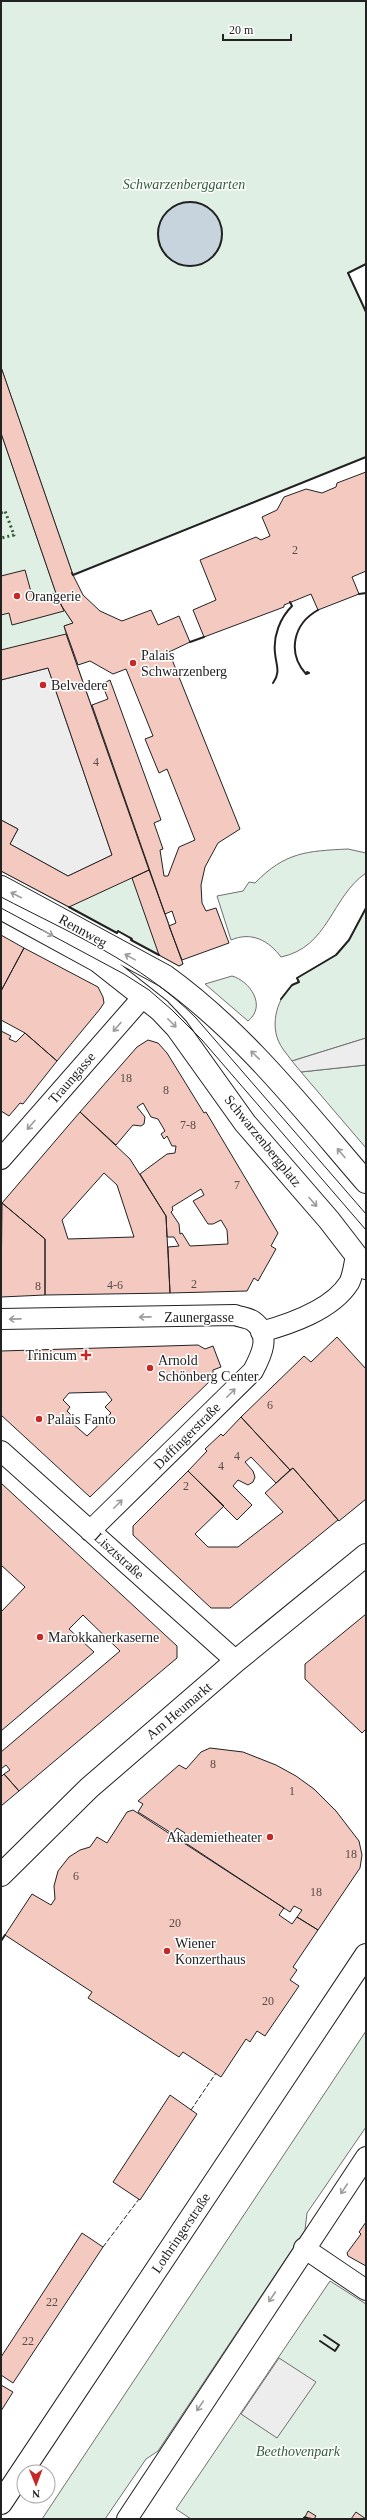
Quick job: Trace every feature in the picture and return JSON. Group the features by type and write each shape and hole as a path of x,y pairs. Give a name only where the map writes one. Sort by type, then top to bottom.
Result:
{"main road":[{"name":"Rennweg","path":"1,887 165,976 206,1008 266,1066 366,1182"},
{"name":"Rennweg","path":"1,908 98,961 142,998"},
{"name":"Schwarzenbergplatz","path":"142,998 177,1028 245,1123 329,1220 361,1262"},
{"name":"Am Heumarkt","path":"1,1875 89,1788 236,1661 366,1555"},
{"name":"Lothringerstraße","path":"1,2502 364,1960"}],"street":[{"name":"Traungasse","path":"5,1149 142,998"},
{"path":"261,1332 291,1323 325,1306 349,1283 361,1262"},
{"name":"Zaunergasse","path":"1,1320 235,1315 253,1321 261,1332"},
{"name":"Daffingerstraße","path":"90,1531 253,1370 264,1349 261,1332"},
{"name":"Lisztstraße","path":"1,1451 236,1661"},
{"path":"127,2519 304,2248 366,2157"},
{"path":"304,2248 366,2290"}],"green space":[{"name":"Schwarzenberggarten","path":"1,1 366,1 366,264 348,273 366,312 366,457 73,575 1,367"},
{"name":"Belvedere","path":"1,433 59,602 73,623 64,626 66,634 183,964 179,966 131,940 132,938 118,931 117,933 1,871"},
{"path":"348,849 366,853 366,873 354,883 320,932 310,943 297,952 281,957 271,946 259,939 253,937 239,937 231,940 217,896 243,891 249,882 255,883 276,865 297,855 308,852"},
{"path":"366,908 366,1038 292,1061 281,1046 276,1032 276,1015 281,999 291,987 298,982 297,978 336,955 349,940"},
{"path":"232,976 245,983 254,995 256,1008 254,1015 248,1021 205,984"},
{"path":"366,1065 366,1148 301,1072"},
{"path":"366,2031 366,2127 307,2213 305,2230 158,2451 146,2459 105,2519 42,2519 52,2504 56,2504 56,2498"},
{"name":"Beethovenpark","path":"330,2281 366,2304 366,2519 191,2519 176,2509"}],"shaded area":[{"path":"184,202 196,202 213,211 220,222 222,234 220,246 213,257 196,266 184,266 172,261 163,252 158,240 158,228 163,216 172,207"},
{"path":"48,668 112,855 68,876 10,844 18,829 1,820 1,680"},
{"path":"366,1038 366,1065 301,1072 292,1061"},
{"path":"279,2358 316,2382 277,2438 241,2414"}],"building":[{"name":"Palais Schwarzenberg","path":"1,367 73,575 83,595 100,611 122,621 151,610 158,625 179,616 190,642 169,652 240,829 218,843 205,867 201,885 202,903 206,911 216,908 229,943 182,960 169,926 176,923 172,911 165,914 92,705 108,699 102,684 110,680 161,820 154,823 163,849 160,850 164,876 168,876 179,847 195,840 167,769 159,773 145,739 153,736 126,669 113,674 90,661 78,665 64,626 73,623 59,602 1,433"},
{"name":"Palais Schwarzenberg","path":"366,472 366,571 352,577 359,594 318,610 311,594 284,605 284,607 204,637 193,610 216,600 200,560 256,537 261,540 270,536 262,517 277,510 284,497 306,489 322,493 336,487 337,483"},
{"name":"Orangerie","path":"25,570 33,599 56,593 64,611 12,625 9,613 1,615 1,576"},
{"path":"66,634 149,870 69,907 1,871 1,820 18,829 10,844 68,876 112,855 48,668 1,680 1,650"},
{"path":"149,870 183,964 179,966 159,955 132,878"},
{"path":"1,935 24,948 1,991"},
{"path":"24,948 98,987 103,997 104,1003 100,1009 57,1061 25,1033 1,1020 1,991"},
{"path":"1,1031 11,1036 9,1039 16,1042 25,1033 57,1061 23,1104 20,1103 9,1116 1,1111"},
{"path":"148,1040 158,1043 167,1053 204,1113 206,1112 278,1233 271,1246 276,1249 258,1281 254,1278 247,1291 170,1293 168,1247 179,1246 174,1237 167,1237 166,1216 140,1174 167,1154 175,1153 176,1146 172,1146 167,1136 164,1139 161,1134 165,1131 158,1119 151,1117 143,1103 137,1107 145,1117 144,1124 141,1126 133,1125 116,1145 80,1112 137,1047","holes":["201,1189 204,1195 193,1201 208,1224 213,1224 221,1220 227,1230 228,1244 190,1246 182,1233 180,1234 179,1224 171,1212 173,1210 172,1207"]},
{"path":"80,1112 130,1159 166,1216 170,1293 45,1295 45,1239 2,1203","holes":["104,1173 117,1185 134,1237 68,1239 62,1220"]},
{"path":"2,1203 45,1239 45,1295 1,1297"},
{"path":"337,1337 366,1369 366,1499 339,1521 293,1468 290,1470 241,1417 304,1356 311,1362"},
{"name":"Palais Fanto","path":"198,1345 205,1349 213,1346 221,1367 213,1370 213,1376 210,1381 90,1497 1,1415 1,1351","holes":["106,1392 112,1400 105,1407 111,1413 87,1436 72,1423 72,1416 67,1411 70,1407 63,1400 69,1393"]},
{"path":"241,1417 290,1470 276,1483 251,1457 245,1462 253,1471 255,1477 253,1482 248,1485 238,1480 233,1486 252,1505 237,1520 188,1471 207,1451 205,1449 221,1434 223,1436"},
{"path":"293,1468 338,1520 230,1608 211,1608 133,1535 133,1526 188,1471 224,1506 195,1534 208,1547 238,1547 283,1512 265,1493"},
{"name":"Marokkanerkaserne","path":"1,1483 177,1646 177,1658 19,1791 4,1774 10,1770 6,1765 1,1769 1,1752 120,1651 83,1615 69,1629 94,1652 1,1731 1,1612 25,1587 1,1565"},
{"path":"366,1614 366,1729 362,1733 305,1679 305,1664"},
{"name":"Akademietheater","path":"210,1748 243,1752 276,1765 296,1776 314,1789 336,1811 359,1841 362,1855 360,1868 318,1930 297,1917 302,1910 294,1906 290,1912 181,1840 185,1833 177,1828 173,1834 138,1812 143,1804 138,1801 179,1765 186,1769 201,1752"},
{"path":"4,1774 19,1791 1,1806 1,1777"},
{"name":"Wiener Konzerthaus","path":"133,1810 284,1908 279,1915 292,1924 297,1917 318,1930 293,1967 297,1970 290,1980 299,1986 265,2036 257,2031 250,2042 246,2039 221,2077 183,2052 179,2057 88,1998 92,1992 5,1935 32,1894 51,1905 55,1899 54,1886 58,1871 69,1857 80,1850 90,1847 97,1837 107,1843 127,1812"},
{"path":"170,2095 197,2114 140,2200 113,2182"},
{"path":"366,2222 366,2266 348,2256 347,2253 361,2234 359,2232"},
{"path":"82,2233 103,2247 13,2383 1,2375 1,2357"},
{"path":"1,2385 13,2392 1,2411"},
{"path":"308,2511 316,2516 314,2519 305,2517"},
{"path":"356,2512 366,2519 351,2519"}],"tram line":[{"path":"1,897 103,950 128,965 175,998 196,1018 366,1214"},
{"path":"1,908 124,974 149,990 172,1010 202,1040 366,1230"}],"hedge":[{"path":"1,513 5,511 14,535 1,538"}],"fence":[{"path":"191,2110 216,2073"},
{"path":"103,2247 139,2199"}],"wall":[{"path":"184,202 196,202 213,211 220,222 222,234 220,246 213,257 196,266 184,266 172,261 163,252 158,240 158,228 163,216 172,207 184,202"},
{"path":"366,264 348,273 366,312"},
{"path":"72,573 73,575 366,457"},
{"path":"359,594 366,593"},
{"path":"273,683 277,675 275,653 276,634 284,616 292,606 290,602"},
{"path":"307,672 309,673 306,674 296,657 296,639 298,631 303,623 318,610"},
{"path":"190,642 204,637"},
{"path":"69,907 117,933 118,931 159,955"},
{"path":"281,999 292,985 299,982 297,978 336,955 349,940 366,908"},
{"path":"1,1941 5,1935"},
{"path":"320,2341 335,2351 339,2345 324,2335"},
{"path":"303,2519 305,2517 308,2519"}],"place":[{"name":"Orangerie","path":"17,596"},
{"name":"Palais Schwarzenberg","path":"133,663"},
{"name":"Belvedere","path":"43,685"},
{"name":"Trinicum","path":"86,1355"},
{"name":"Arnold Schönberg Center","path":"150,1368"},
{"name":"Palais Fanto","path":"39,1419"},
{"name":"Marokkanerkaserne","path":"40,1637"},
{"name":"Akademietheater","path":"270,1837"},
{"name":"Wiener Konzerthaus","path":"167,1951"}]}
